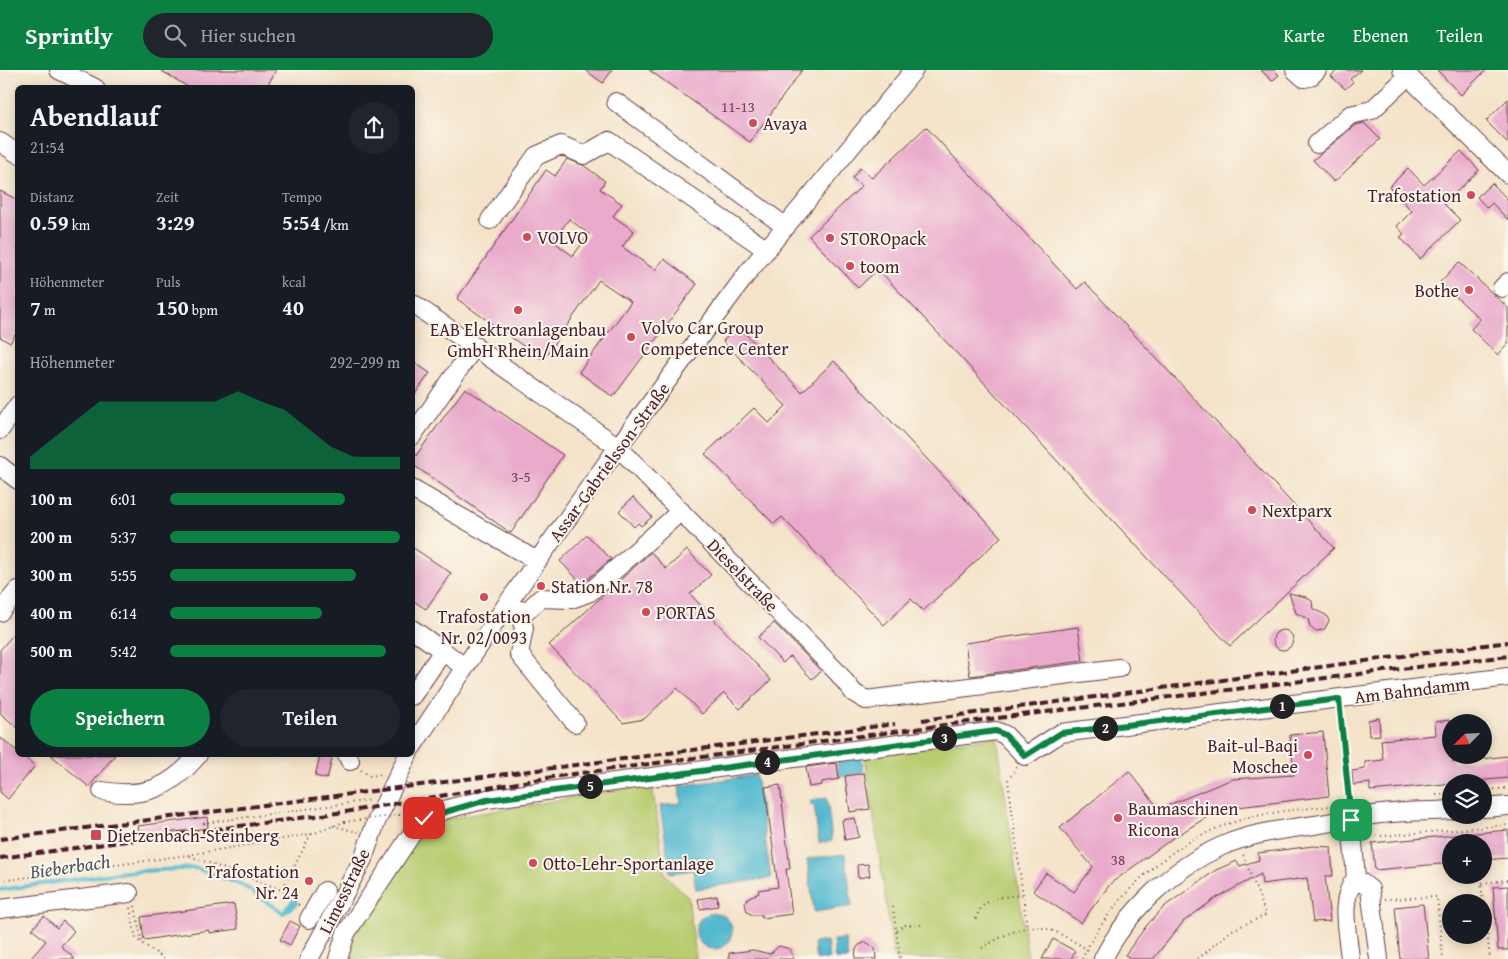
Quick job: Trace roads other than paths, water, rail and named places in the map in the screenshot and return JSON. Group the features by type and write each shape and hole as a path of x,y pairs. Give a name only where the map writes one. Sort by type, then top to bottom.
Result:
{"street":[{"path":"59,70 89,85"},
{"name":"Assar-Gabrielsson-Straße","path":"415,742 464,668 512,607 537,561 618,447 767,250 914,70"},
{"path":"1295,70 1304,78 1310,77 1317,70"},
{"path":"1317,144 1350,115 1372,110 1405,73 1508,174"},
{"path":"616,102 786,227"},
{"path":"490,220 536,156 561,145 584,156 609,141 767,250"},
{"path":"0,142 15,152"},
{"name":"Dieselstraße","path":"415,306 618,447 838,674 854,693 866,700 1119,668"},
{"path":"415,432 474,346"},
{"path":"0,430 15,409"},
{"path":"0,466 15,478"},
{"path":"415,491 537,561"},
{"path":"512,607 528,611 541,598 571,599 590,592 680,511"},
{"path":"0,612 15,594"},
{"path":"512,607 524,628 519,654 575,723"},
{"path":"415,631 443,650 464,668"},
{"path":"415,692 443,650"},
{"name":"Am Bahndamm","path":"338,959 346,932 424,818 487,800 996,731 1005,735 1025,756 1061,733 1508,678"},
{"path":"102,791 125,795 148,792 165,784 196,757"},
{"name":"Limesstraße","path":"309,959 363,858 376,822 407,757"},
{"path":"1492,807 1508,806"},
{"path":"1103,959 1110,945 1130,918 1158,890 1204,855 1237,840 1267,832 1351,827 1368,816 1442,811"},
{"path":"1351,827 1356,878 1370,889 1373,900 1379,959"},
{"path":"1350,959 1346,897 1349,886 1356,878"},
{"path":"309,918 325,891"},
{"path":"0,909 130,896"}],"water":[{"path":"861,756 864,773 839,777 837,760"},
{"path":"756,775 771,878 696,889 693,870 670,873 660,806 681,803 679,786"},
{"path":"827,798 832,841 819,843 814,805 811,805 811,800"},
{"path":"845,854 852,906 814,912 807,859"},
{"path":"714,913 726,919 732,931 726,943 714,949 702,943 696,931 702,919"},
{"path":"845,939 848,959 835,959 833,940"},
{"path":"827,941 829,959 816,959 814,943"}],"waterway":[{"name":"Bieberbach","path":"0,890 125,872 196,868 244,886 283,913"},
{"path":"286,909 293,901"},
{"path":"283,913 297,903"}],"railway":[{"path":"922,720 1508,642"},
{"path":"0,858 345,812 559,776 1013,716 1508,656"},
{"path":"0,839 895,724"}],"place":[{"name":"Avaya","path":"753,123"},
{"name":"Trafostation","path":"1471,195"},
{"name":"VOLVO","path":"527,237"},
{"name":"STOROpack","path":"830,238"},
{"name":"toom","path":"850,266"},
{"name":"Bothe","path":"1469,290"},
{"name":"EAB Elektroanlagenbau GmbH Rhein/Main","path":"518,310"},
{"name":"Volvo Car Group Competence Center","path":"631,337"},
{"name":"Nextparx","path":"1252,510"},
{"name":"Station Nr. 78","path":"541,586"},
{"name":"Trafostation Nr. 02/0093","path":"484,597"},
{"name":"PORTAS","path":"646,612"},
{"name":"Bait-ul-Baqi Moschee","path":"1308,755"},
{"name":"Baumaschinen Ricona","path":"1118,818"},
{"name":"Dietzenbach-Steinberg","path":"96,835"},
{"name":"Otto-Lehr-Sportanlage","path":"533,863"},
{"name":"Trafostation Nr. 24","path":"309,881"}]}
